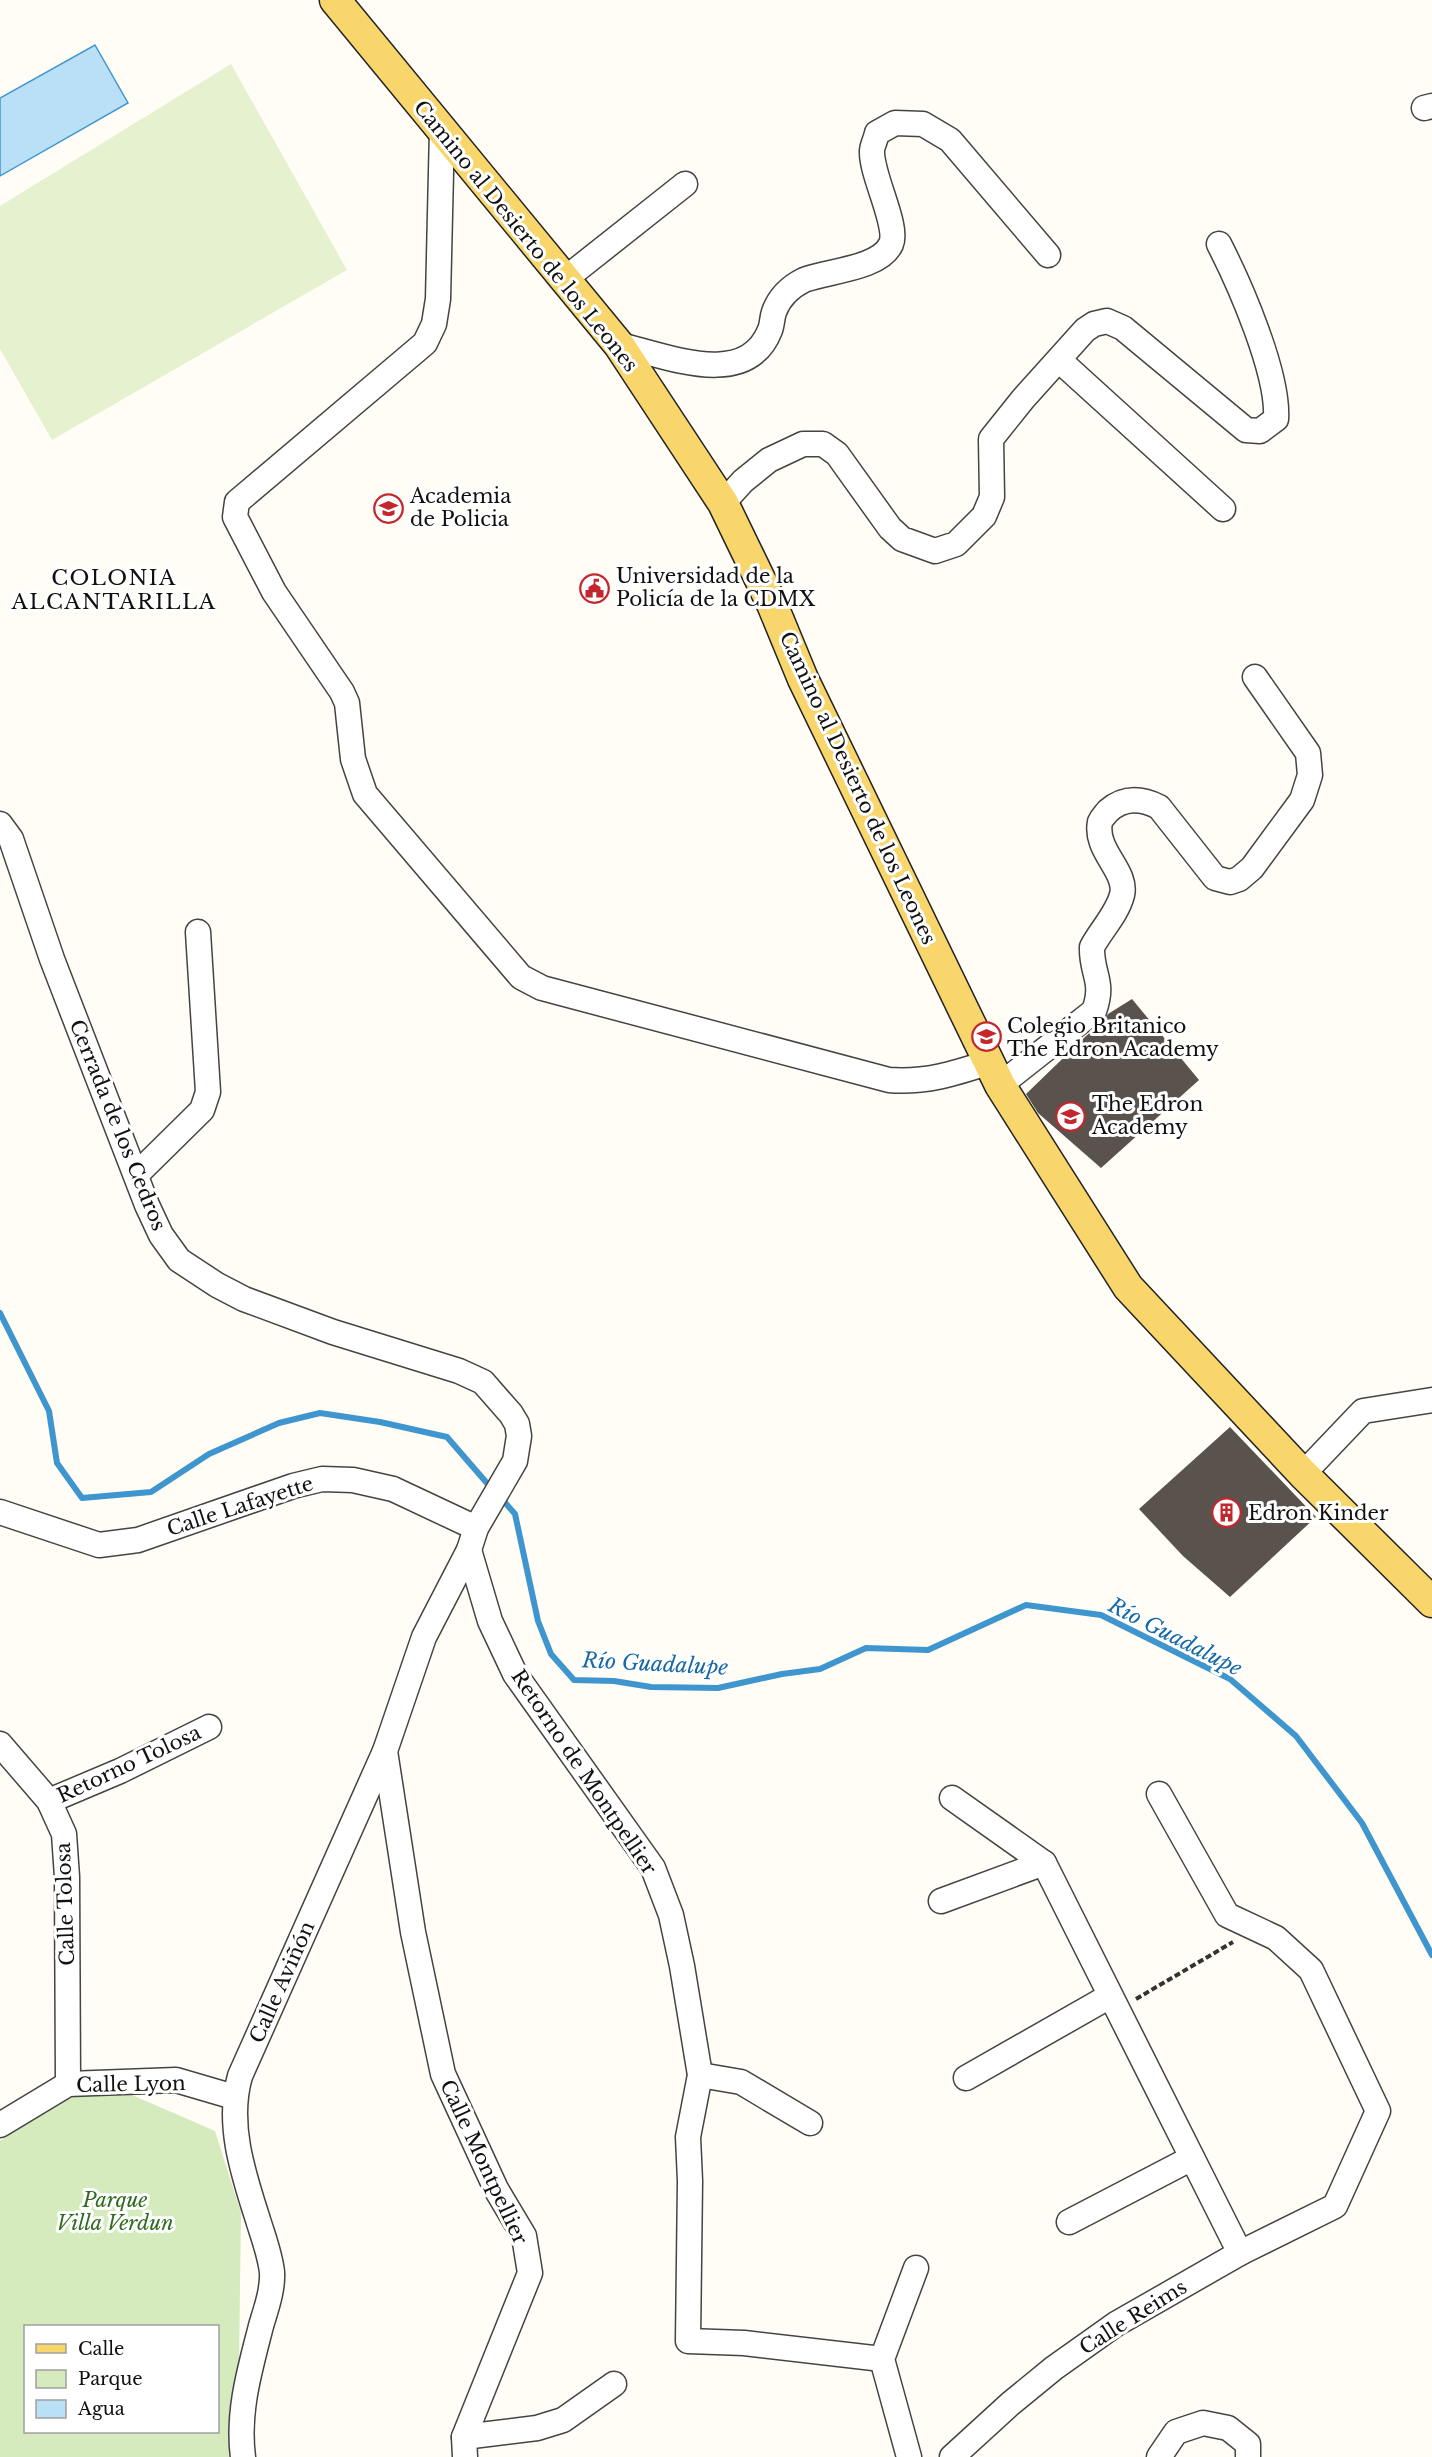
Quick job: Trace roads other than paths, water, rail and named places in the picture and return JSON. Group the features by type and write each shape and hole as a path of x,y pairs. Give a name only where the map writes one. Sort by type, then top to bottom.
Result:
{"main road":[{"name":"Camino al Desierto de los Leones","path":"334,0 619,345 723,503 772,604 803,678 995,1073 1128,1287 1303,1474 1432,1602"}],"street":[{"path":"619,345 714,367 742,362 760,349 770,330 774,311 785,292 805,280 852,269 879,255 891,244 893,230 879,186 872,151 877,134 895,123 923,124 950,140 1048,255"},
{"path":"442,130 438,299 434,324 424,343 237,502 234,509 235,517 274,592 342,692 347,703 353,759 364,794 521,977 542,988 890,1080 911,1082 995,1073 1094,1011 1099,998 1100,986 1092,956 1092,947 1122,895 1122,884 1102,844 1100,823 1103,817 1124,801 1148,801 1159,807 1215,878 1230,882 1239,879 1252,868 1302,800 1310,775 1308,753 1255,677"},
{"path":"565,279 685,184"},
{"path":"723,503 742,481 769,460 803,444 823,444 837,454 890,528 902,539 935,551 956,544 984,516 992,497 991,439 1085,330 1094,324 1107,321 1123,328 1246,430 1260,431 1276,419 1277,404 1265,357 1230,266 1219,244"},
{"path":"1059,360 1223,509"},
{"name":"Cerrada de los Cedros","path":"0,824 11,839 52,958 136,1175 161,1235 179,1260 216,1286 244,1299 333,1332 459,1371 483,1382 497,1396 517,1424 519,1446 515,1461 475,1533"},
{"path":"136,1175 202,1110 208,1092 198,932"},
{"path":"1303,1474 1363,1411 1432,1400"},
{"name":"Calle Lafayette","path":"0,1512 99,1545 138,1540 293,1486 322,1479 353,1480 393,1489 475,1533"},
{"name":"Calle Aviñón","path":"243,2457 242,2412 247,2381 271,2289 272,2273 236,2140 234,2097 240,2076 385,1751 424,1637 475,1533"},
{"name":"Retorno de Montpellier","path":"475,1533 490,1621 515,1674 653,1868 673,1925 700,2075 688,2137 690,2181 688,2340 755,2344 882,2359"},
{"name":"Retorno Tolosa","path":"49,1801 120,1771 209,1726"},
{"name":"Calle Tolosa","path":"0,1744 49,1801 64,1834 68,1877 68,2084"},
{"name":"Calle Montpellier","path":"385,1751 412,1932 443,2074 496,2189 524,2236 530,2273 465,2447"},
{"name":"Calle Reims","path":"952,2457 1010,2404 1116,2324 1240,2253 1335,2206 1378,2111 1311,1970 1276,1938 1227,1915 1159,1794"},
{"path":"952,1798 1044,1863 1240,2253"},
{"path":"941,1901 1044,1863"},
{"path":"966,2078 1114,2003"},
{"path":"700,2075 741,2082 810,2123"},
{"name":"Calle Lyon","path":"0,2125 68,2084 176,2080 234,2097"},
{"path":"1069,2222 1192,2158"},
{"path":"909,2457 882,2359 916,2268"},
{"path":"465,2447 563,2420 614,2384"},
{"path":"1159,2457 1176,2432 1203,2423 1228,2428 1248,2444 1248,2457"}],"water":[{"path":"95,45 128,103 0,176 0,98"}],"waterway":[{"name":"Río Guadalupe","path":"0,1313 49,1411 57,1463 82,1498 151,1492 209,1454 279,1423 320,1413 380,1422 447,1437 492,1489"},
{"name":"Río Guadalupe","path":"501,1498 515,1514 538,1621 551,1654 574,1680 614,1681 651,1687 718,1688 782,1674 820,1669 866,1648 928,1650 1026,1605 1101,1615 1230,1679 1296,1736 1362,1823 1432,1955"}],"place":[{"name":"Academia de Policia","path":"389,508"},
{"name":"Universidad de la Policía de la CDMX","path":"595,588"},
{"name":"Colegio Britanico The Edron Academy","path":"986,1037"},
{"name":"The Edron Academy","path":"1071,1116"},
{"name":"Edron Kinder","path":"1227,1513"}],"district":[{"name":"COLONIA ALCANTARILLA","path":"114,590"}],"park label":[{"name":"Parque Villa Verdun","path":"115,2212"}]}
